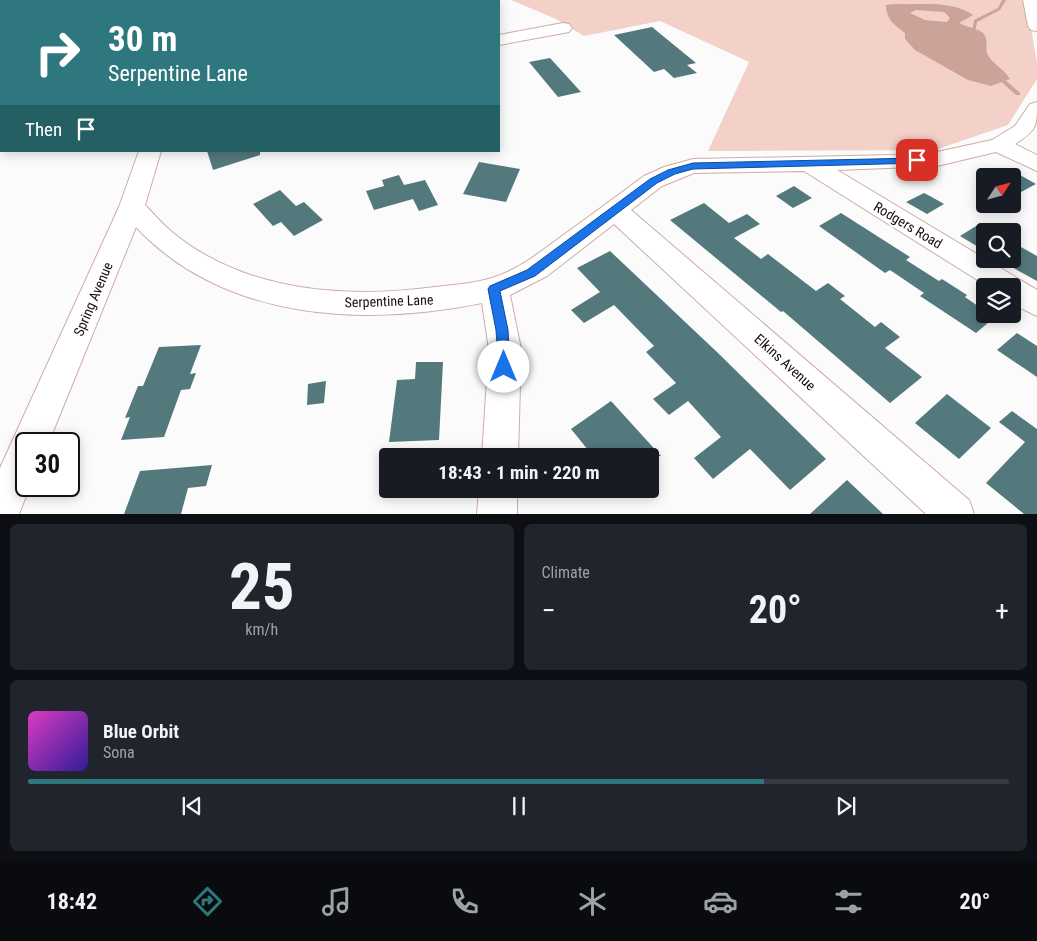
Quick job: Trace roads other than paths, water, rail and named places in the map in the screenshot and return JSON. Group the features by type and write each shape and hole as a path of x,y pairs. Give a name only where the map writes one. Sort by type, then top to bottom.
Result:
{"street":[{"path":"1031,0 1037,26"},
{"path":"500,40 563,28"},
{"name":"Serpentine Lane","path":"132,207 162,239 201,265 240,284 283,296 343,303 378,304 427,301 494,289 531,273 653,181 672,172 693,166 917,160 999,145 1023,130 1037,108"},
{"path":"999,145 1037,164"},
{"name":"Spring Avenue","path":"35,432 132,207 150,152"},
{"name":"Rodgers Road","path":"808,164 996,278"},
{"name":"Elkins Avenue","path":"614,210 955,514"},
{"path":"494,289 504,349 500,448"},
{"path":"1021,294 1037,304"},
{"path":"0,512 15,477"},
{"path":"497,514 498,498"}],"waterway":[{"path":"972,38 975,21 999,9 1004,0"},
{"path":"999,77 1018,94"}]}
